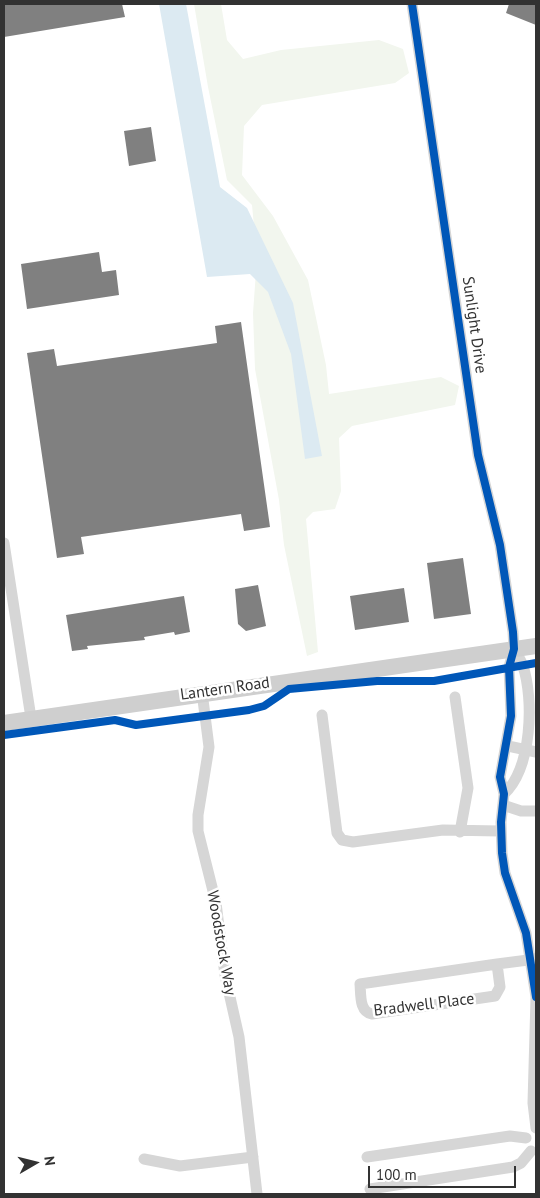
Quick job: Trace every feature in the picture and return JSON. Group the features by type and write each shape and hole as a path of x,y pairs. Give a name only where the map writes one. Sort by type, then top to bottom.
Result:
{"street":[{"name":"Sunlight Drive","path":"412,4 478,455 500,544 514,649"},
{"path":"4,543 31,718"},
{"name":"Lantern Road","path":"4,722 202,692 536,646"},
{"path":"370,1189 513,1167 534,1152 527,1146 526,1138 529,1132 536,1128 533,1103 536,998 534,959 505,873 500,831 504,800 500,777 508,746 512,699 509,667 514,649"},
{"path":"504,800 530,750 528,702 523,665 514,649"},
{"name":"Woodstock Way","path":"202,692 209,747 198,815 198,831 216,903 225,975 239,1037 258,1194"},
{"path":"455,698 468,788 460,832"},
{"path":"322,715 337,833 342,840 353,842 443,830 460,832 500,831"},
{"path":"508,746 530,750"},
{"path":"504,800 521,811 536,811"},
{"name":"Bradwell Place","path":"498,964 500,987 495,996 372,1014 363,1008 360,984 498,964 534,959"},
{"path":"367,1157 510,1136 526,1138"},
{"path":"144,1159 180,1166 253,1157"}],"shaded area":[{"path":"159,4 186,4 220,187 247,208 293,303 322,456 305,459 291,354 268,292 250,274 207,277"},
{"path":"194,4 221,4 227,40 243,59 281,50 379,40 403,49 409,73 395,83 262,105 244,126 242,175 273,216 308,280 326,365 329,394 441,377 459,386 455,405 352,426 339,438 341,491 335,509 313,512 306,519 318,652 307,656 284,545 279,500 255,369 253,313 257,258 252,205 227,180 208,87"}],"building":[{"path":"4,4 122,4 125,17 4,37"},
{"path":"509,4 536,4 536,25 506,13"},
{"path":"151,127 156,161 129,166 124,131"},
{"path":"99,252 102,272 116,270 119,295 27,309 21,264"},
{"path":"241,322 270,527 244,531 241,514 81,537 84,554 57,558 27,353 54,349 57,366 217,343 215,326"},
{"path":"463,558 471,614 434,619 427,563"},
{"path":"258,585 266,626 246,631 238,624 235,589"},
{"path":"404,588 409,622 355,630 350,596"},
{"path":"184,596 190,632 175,635 174,632 144,637 145,640 87,646 88,649 72,651 66,615"}],"cycle path":[{"path":"412,4 478,455 500,545 513,632 514,649 509,667 511,716 500,777 504,794 501,822 502,853 505,873 526,933 536,997"},
{"path":"4,735 115,720 136,725 249,710 264,706 289,689 377,681 434,681 536,663"}]}
